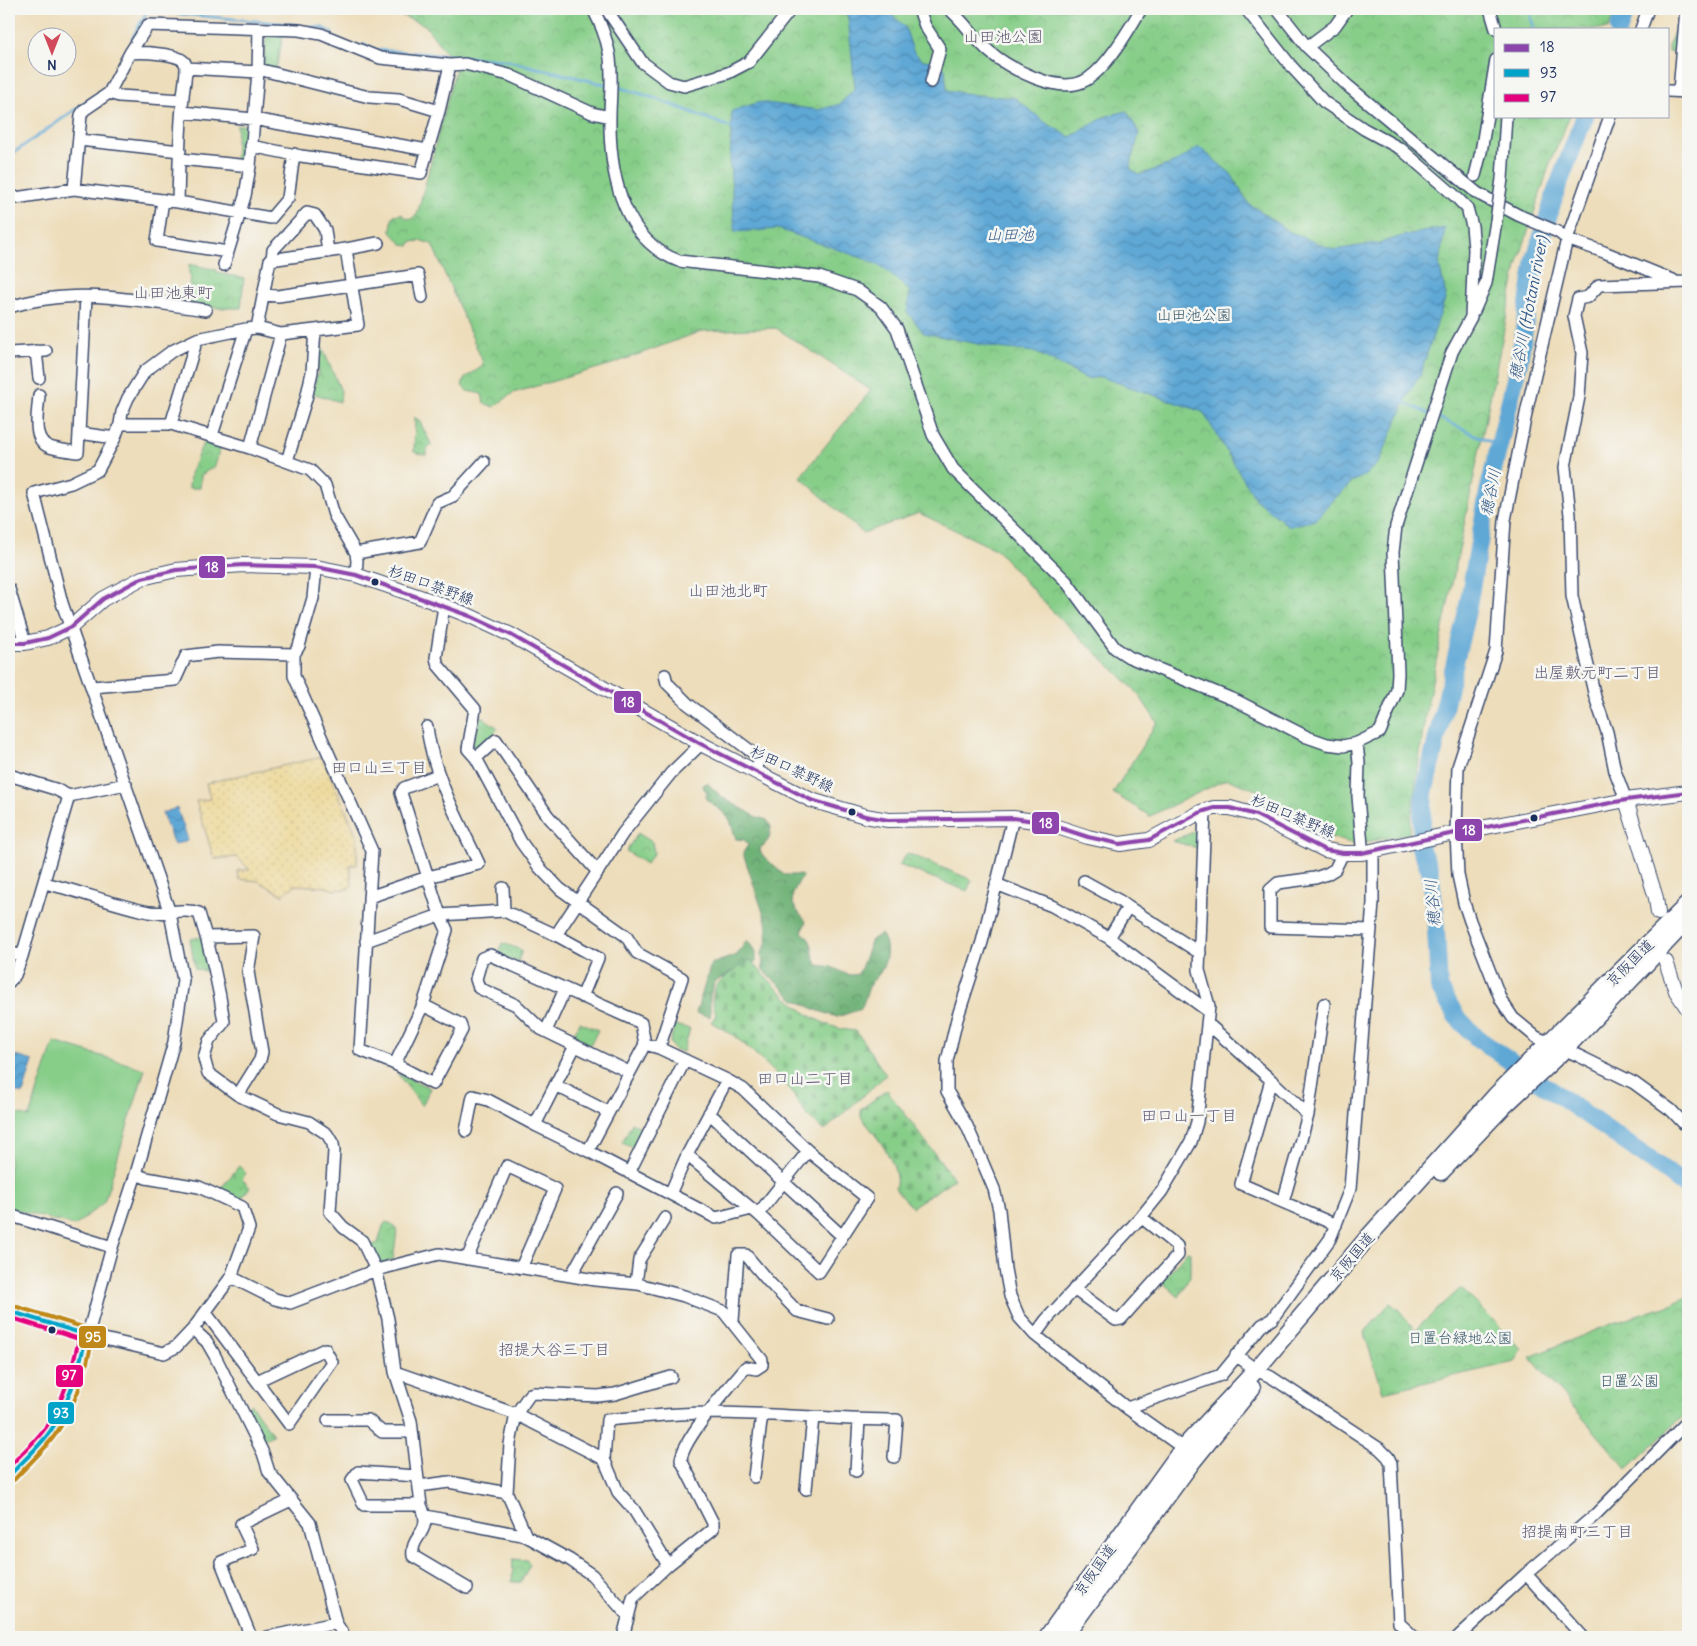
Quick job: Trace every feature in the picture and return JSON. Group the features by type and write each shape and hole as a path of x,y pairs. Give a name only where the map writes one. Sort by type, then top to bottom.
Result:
{"highway":[{"name":"京阪国道","path":"1553,1050 1688,904"},
{"name":"京阪国道","path":"1064,1637 1193,1460 1260,1372 1369,1236 1502,1099 1688,919"},
{"name":"京阪国道","path":"1047,1637 1182,1448 1260,1372"}],"main road":[{"name":"杉田口禁野線","path":"9,643 26,643 48,638 71,627 103,599 142,578 176,570 243,565 316,567 356,575 444,606 510,635 701,744 811,800 865,816 888,820 1012,818 1042,822 1088,838 1120,844 1149,840 1205,811 1214,808 1230,808 1256,815 1325,850 1343,853 1626,800 1688,792"},
{"path":"1626,800 1656,898 1658,913"},
{"path":"1666,962 1676,991 1688,1009"}],"street":[{"path":"603,12 642,62 669,82 684,86 728,73 749,62 791,9"},
{"path":"920,9 925,26 940,49 931,82"},
{"path":"949,9 991,53 1011,67 1055,84 1077,84 1084,82 1104,65 1141,9"},
{"path":"1246,9 1291,66 1324,102 1364,129 1401,149 1454,195 1466,208 1472,226 1474,249 1471,317"},
{"path":"1277,9 1306,47 1348,86 1477,193 1562,235 1674,281"},
{"path":"1306,47 1335,26 1347,9"},
{"path":"1490,9 1496,28"},
{"path":"1641,28 1648,9"},
{"path":"1678,91 1686,9"},
{"path":"603,12 611,69 611,151 618,192 636,229 649,242 679,262 819,276 858,290 881,307 897,329 933,435 953,469 1066,581 1115,648 1129,657 1237,701 1306,737 1327,744 1343,746 1357,743 1380,732 1398,690 1393,552 1396,526 1452,352 1471,317 1486,283 1502,179 1506,118"},
{"path":"74,190 81,115 84,110 109,93 130,53 148,25 299,30 321,34 380,58 450,65 465,64 509,76 610,122"},
{"path":"224,265 245,196 250,166 258,70 259,29"},
{"path":"130,53 141,52 180,58 185,62 178,202"},
{"path":"251,146 421,173 450,65"},
{"path":"186,68 258,70 369,97 399,100 439,111"},
{"path":"1475,176 1481,152 1494,72"},
{"path":"109,93 119,96 182,100"},
{"path":"182,112 253,119 426,150"},
{"path":"1609,118 1562,235 1506,520 1496,651 1458,767 1450,834 1464,903 1501,1000 1513,1018 1553,1050 1634,1083 1671,1110 1688,1128"},
{"path":"79,140 250,166"},
{"path":"9,199 74,190 178,202 271,218 288,198 294,154"},
{"path":"163,200 157,241 228,252"},
{"path":"212,435 263,295 270,260 272,260 272,250 307,213 315,215 325,230 328,252"},
{"path":"272,260 378,243"},
{"path":"9,1476 55,1425 73,1388 112,1247 136,1174 174,1042 183,980 170,913 62,603 34,493 72,483 98,470 115,438 128,398 145,372 172,351 197,339 251,328 281,334 358,324 346,249"},
{"path":"263,295 278,296 418,275 422,297"},
{"path":"1626,800 1615,771 1607,732 1595,697 1572,596 1570,514 1565,467 1579,397 1582,353 1574,316 1578,299 1588,297 1599,285 1688,282"},
{"path":"9,307 46,298 86,297 132,300 206,310"},
{"path":"40,396 37,433 41,442 51,448 78,452 86,297"},
{"path":"287,461 306,399 312,372 315,330"},
{"path":"250,448 281,334"},
{"path":"170,424 197,339"},
{"path":"9,353 41,351 39,378"},
{"path":"120,424 170,424 212,435 310,470 324,485 334,516 356,553 358,561 356,575"},
{"path":"79,433 115,438"},
{"path":"356,553 420,542 437,503 453,496 484,462"},
{"path":"316,567 313,598 299,646 294,654 294,676 372,850 360,1050 394,1064 433,1084 462,1030 460,1024 423,1004"},
{"path":"9,589 26,643"},
{"path":"444,606 436,658 438,664 475,709 468,749 476,758 521,842 539,867 560,888 626,936 637,953 682,978 659,1048"},
{"path":"92,687 175,680 186,656 218,652 294,654"},
{"path":"665,675 667,683 688,704 760,758 756,771"},
{"path":"369,897 428,877 478,864 438,775 429,746 427,727"},
{"path":"476,758 496,740 548,816 598,872"},
{"path":"1127,1408 1221,1375 1262,1326 1272,1319 1330,1238 1350,1189 1374,903 1372,849 1358,796 1359,763 1357,743"},
{"path":"556,935 623,833 672,773 701,744"},
{"path":"9,775 55,789 69,796 126,784"},
{"path":"394,1064 423,1004 447,930 440,915 401,793 404,788 438,775"},
{"path":"9,982 15,976 22,956 69,796"},
{"path":"1034,1336 1046,1320 1141,1217 1162,1191 1191,1142 1197,1122 1209,1006 1199,970 1205,811"},
{"path":"1012,818 982,942 947,1061 947,1090 968,1126 994,1189 999,1210 1005,1269 1010,1296 1019,1316 1034,1336 1182,1448"},
{"path":"1343,853 1335,869 1327,874 1315,878 1278,883 1270,890 1270,927 1371,930"},
{"path":"1084,881 1120,901 1200,953"},
{"path":"44,883 151,912 170,913 191,910 199,913 221,1002 224,1022 209,1041 204,1058 208,1073 238,1095 278,1114 310,1122 328,1134 334,1151 330,1212 343,1227 362,1241 376,1270 388,1319 395,1372 411,1421 418,1481 424,1510 424,1528 412,1548 413,1556 467,1588"},
{"path":"996,884 1052,906 1109,938 1208,1017 1308,1115"},
{"path":"503,888 504,911"},
{"path":"1109,938 1128,907"},
{"path":"366,941 440,915 504,911 556,935 598,958 582,997"},
{"path":"206,937 254,936 248,972 262,1052 260,1060 238,1095"},
{"path":"9,952 22,956"},
{"path":"588,1151 645,1044 640,1024 490,955 482,958 476,979 479,988 516,1005 542,1029 629,1072"},
{"path":"546,1031 565,989"},
{"path":"1283,1202 1308,1115 1324,1004"},
{"path":"645,1044 659,1048 743,1089 808,1151 867,1198 819,1272 755,1212 687,1155"},
{"path":"535,1125 575,1046"},
{"path":"629,1173 685,1060"},
{"path":"670,1194 687,1155 727,1080"},
{"path":"1271,1080 1241,1184 1336,1226"},
{"path":"555,1085 608,1112"},
{"path":"466,1131 473,1096 488,1100 716,1218 755,1212 808,1151"},
{"path":"709,1113 842,1236"},
{"path":"467,1258 507,1166 555,1189 520,1268"},
{"path":"9,1311 87,1334 164,1353 176,1347 193,1329 232,1277 249,1228 242,1207 199,1187 146,1178 136,1174"},
{"path":"571,1276 618,1193"},
{"path":"9,1215 112,1247"},
{"path":"1074,1289 1116,1320 1121,1319 1178,1255 1177,1246 1141,1217"},
{"path":"636,1284 639,1260 665,1218"},
{"path":"232,1277 275,1299 290,1302 376,1270 439,1254 571,1276 636,1284 684,1296 723,1311 762,1360 762,1365 756,1369 746,1367 707,1413 682,1450 680,1460 713,1523 713,1529 668,1565 633,1598 623,1637"},
{"path":"733,1322 738,1255 746,1255 797,1311 828,1319"},
{"path":"206,1313 289,1424 332,1362 325,1349 257,1381"},
{"path":"193,1329 207,1342 262,1453 269,1472 310,1524 336,1622 345,1637"},
{"path":"1236,1355 1380,1449 1388,1457 1393,1495 1400,1623 1414,1637"},
{"path":"395,1372 516,1414 604,1459"},
{"path":"526,1536 507,1493 510,1444 516,1414 530,1394 534,1392 598,1396 615,1394 671,1377"},
{"path":"668,1565 634,1510 618,1492 604,1459 607,1420 707,1413 897,1420 894,1457"},
{"path":"754,1477 762,1414"},
{"path":"806,1489 813,1417"},
{"path":"328,1420 368,1420 382,1432 412,1432"},
{"path":"856,1471 859,1420"},
{"path":"1458,1637 1526,1574 1595,1515 1688,1421"},
{"path":"507,1493 449,1482 418,1481 358,1472 352,1480 364,1505 424,1510 526,1536 570,1560 592,1575 628,1616"},
{"path":"252,1637 221,1562 253,1549 241,1524 291,1500"},
{"path":"1526,1574 1584,1637"},
{"path":"267,1637 336,1622"}],"green space":[{"name":"山田池公園","path":"385,9 1617,9 1608,28 1494,28 1494,118 1569,118 1551,160 1517,266 1425,716 1409,834 1354,844 1306,830 1267,794 1227,779 1150,816 1113,793 1157,722 1136,691 1049,608 997,550 919,513 863,533 800,477 871,390 776,328 702,331 612,364 513,393 494,407 484,403 482,394 467,391 462,386 465,378 483,366 482,360 432,244 422,241 411,242 409,246 403,245 391,232 394,215 402,214 404,217 411,219 417,215 456,67 425,25"},
{"path":"1678,23 1681,24 1678,53 1670,52 1670,41"},
{"path":"269,35 283,35 276,69 263,66 266,38"},
{"path":"237,125 245,125 250,130 247,157 241,161 235,161"},
{"path":"189,264 217,270 217,273 244,278 241,308 218,308 186,302 191,278"},
{"path":"322,347 341,391 340,402 312,393 318,372 318,349"},
{"path":"415,417 420,422 432,446 428,447 426,455 414,452"},
{"path":"204,441 221,446 215,466 201,475 200,488 189,488 190,474"},
{"path":"481,716 498,728 486,743 476,751 471,746"},
{"path":"707,783 723,798 757,817 767,820 771,827 770,834 769,839 760,848 761,854 784,875 801,875 802,877 794,890 792,900 796,909 806,921 802,932 810,941 818,965 832,967 848,974 858,974 872,939 881,934 884,938 886,943 886,959 882,970 871,983 861,1009 837,1017 816,1010 794,999 763,970 762,952 767,942 767,924 743,853 748,845 745,840 736,839 730,820 706,799 707,791 703,785"},
{"path":"1196,831 1198,848 1172,841"},
{"path":"638,833 652,842 654,853 646,864 626,851"},
{"path":"907,853 972,880 967,891 899,865"},
{"path":"202,937 210,972 195,969 190,939"},
{"path":"747,940 756,952 756,961 749,968 725,976 715,982 710,995 710,1017 696,1013 711,964 737,955"},
{"path":"502,943 522,950 518,962 498,956"},
{"path":"750,960 784,995 810,1016 840,1029 856,1031 886,1075 824,1131 806,1114 786,1084 760,1058 733,1035 711,1022 716,1015 713,997 719,982"},
{"path":"580,1022 598,1030 590,1045 572,1037"},
{"path":"675,1025 690,1029 683,1052 674,1050 670,1042"},
{"path":"54,1042 145,1069 104,1202 75,1226 9,1208 9,1112 29,1117"},
{"path":"397,1073 430,1088 422,1106"},
{"path":"887,1090 954,1179 912,1207 895,1189 895,1171 891,1161 880,1141 861,1117 861,1109"},
{"path":"632,1123 646,1130 636,1149 622,1143"},
{"path":"239,1166 246,1173 242,1179 250,1187 240,1200 221,1188"},
{"path":"386,1222 392,1224 397,1231 393,1260 378,1265 369,1246 378,1243"},
{"path":"1187,1251 1191,1252 1191,1274 1179,1297 1162,1282"},
{"name":"日置台緑地公園","path":"1461,1288 1522,1349 1515,1362 1383,1392 1364,1333 1390,1303 1399,1310 1415,1330"},
{"name":"日置公園","path":"1688,1296 1688,1412 1627,1469 1530,1357 1611,1324 1671,1305"},
{"path":"251,1404 273,1435 262,1440 247,1407"},
{"path":"513,1559 527,1560 530,1564 521,1582 512,1582"}],"sand":[{"path":"322,757 357,836 357,865 350,865 352,885 348,889 334,890 326,887 295,885 283,895 258,881 239,879 238,870 250,870 237,857 214,859 196,801 210,799 206,783"}],"water":[{"name":"山田池","path":"844,9 885,9 905,27 913,51 922,60 935,61 945,69 947,90 975,95 1015,98 1046,123 1070,137 1107,116 1127,111 1139,133 1130,168 1139,175 1176,162 1199,147 1231,174 1248,203 1288,231 1334,250 1379,243 1410,234 1445,228 1439,264 1446,296 1420,375 1409,393 1379,462 1365,475 1352,482 1315,520 1289,526 1256,500 1203,412 1101,377 1087,379 1035,352 998,348 924,333 907,312 910,291 883,268 868,260 778,229 735,232 730,164 732,111 760,102 818,110 840,104 855,88 848,17"},
{"path":"177,808 188,840 174,845 162,813"},
{"path":"13,1055 33,1061 23,1094 9,1090 9,1067"}],"waterway":[{"path":"143,9 147,11 299,25"},
{"path":"1529,9 1534,28"},
{"name":"穂谷川","path":"1619,28 1626,9"},
{"path":"132,39 147,11"},
{"path":"312,27 323,28 332,33"},
{"path":"364,45 377,50 504,60 608,85"},
{"path":"9,156 106,88 107,84"},
{"path":"614,86 659,100 733,128"},
{"name":"穂谷川","path":"1584,118 1556,191 1535,259 1519,362 1488,492 1467,611 1424,793 1420,848 1430,870 1435,912 1439,987 1456,1016 1477,1038 1688,1188"},
{"path":"1403,402 1429,414"},
{"path":"1435,416 1499,446"}],"transit line":[{"name":"18","path":"9,643 25,643 48,638 71,627 103,599 142,578 176,570 243,565 316,567 356,575 470,616 511,635 701,744 811,800 865,816 888,820 1013,818 1042,822 1088,837 1120,844 1149,840 1201,812 1214,808 1230,808 1256,815 1325,850 1343,853 1362,853 1626,800 1688,792"},
{"name":"95","path":"11,1305 89,1329 93,1335 84,1374 69,1412 50,1441 14,1480"},
{"name":"93","path":"9,1311 87,1335"},
{"name":"97","path":"9,1317 79,1339 67,1384 52,1417 37,1438 9,1467"},
{"name":"93","path":"9,1476 40,1444 63,1410 87,1335"}],"district":[{"name":"山田池公園","path":"1003,36"},
{"name":"山田池東町","path":"173,292"},
{"name":"山田池北町","path":"728,590"},
{"name":"出屋敷元町二丁目","path":"1597,672"},
{"name":"田口山三丁目","path":"379,767"},
{"name":"田口山二丁目","path":"805,1078"},
{"name":"田口山一丁目","path":"1189,1115"},
{"name":"招提大谷三丁目","path":"554,1349"},
{"name":"招提南町三丁目","path":"1577,1531"}],"water label":[{"name":"穂谷川 (Hotani river)","path":"1528,308"}]}
